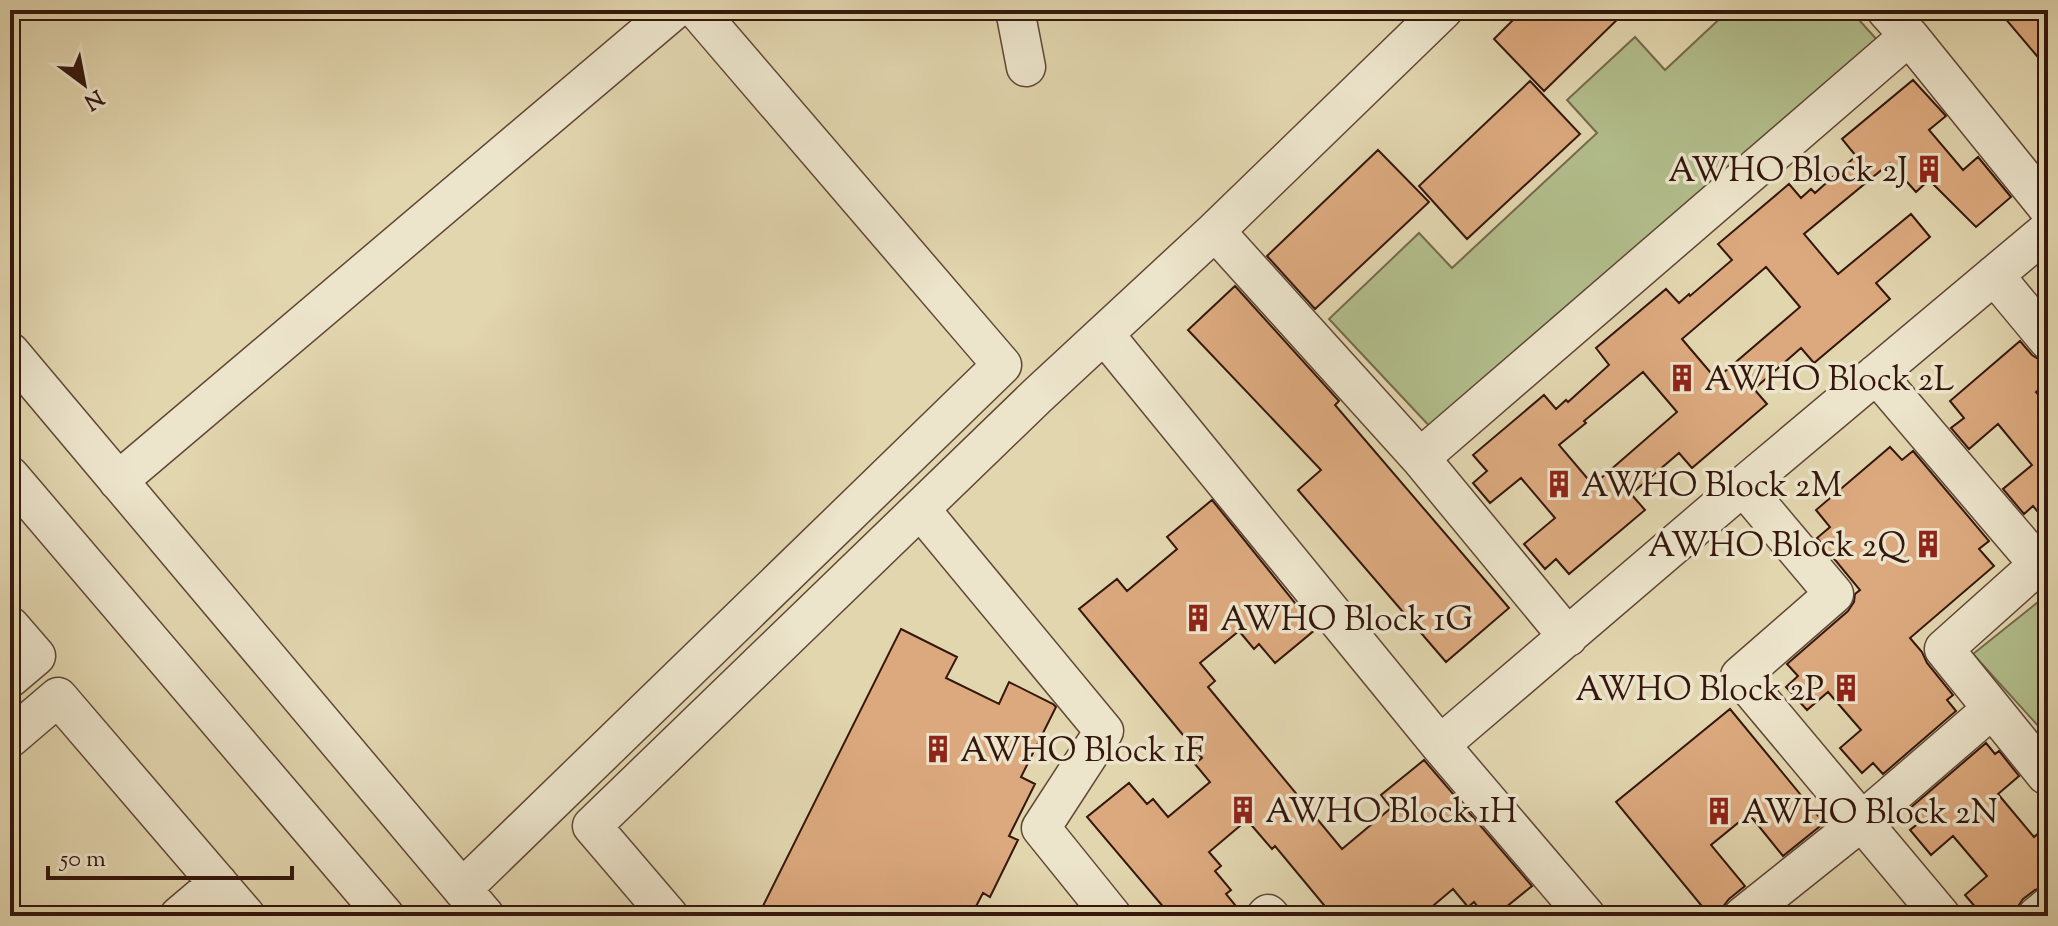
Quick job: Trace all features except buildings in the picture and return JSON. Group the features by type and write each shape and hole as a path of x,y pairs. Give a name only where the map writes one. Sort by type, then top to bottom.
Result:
{"street":[{"path":"118,481 674,10"},
{"path":"10,352 473,902 1002,365 697,10"},
{"path":"1015,10 1026,67"},
{"path":"669,916 592,826 1443,10"},
{"path":"1420,458 1898,23 2048,208"},
{"path":"1440,745 2048,230"},
{"path":"1215,231 1420,458 1568,637"},
{"path":"1994,275 2048,340"},
{"path":"1104,334 1440,745 1586,916"},
{"path":"1876,374 2043,561 1944,649 2048,774"},
{"path":"10,476 385,916"},
{"path":"1743,486 1834,594 1740,676 1941,916"},
{"path":"920,509 1104,731 1041,828 1112,916"},
{"path":"10,626 36,656 10,678"},
{"path":"10,738 58,697 246,916"},
{"path":"1743,916 1862,821 1992,709"},
{"path":"179,916 218,883"},
{"path":"2037,916 2048,907"}],"green space":[{"path":"1729,10 1850,10 1879,42 1435,432 1329,319 1419,233 1452,268 1597,133 1567,100 1635,37 1665,70"},
{"path":"2048,594 2048,722 2040,728 1973,654"}],"place":[{"name":"AWHO Block 2J","path":"1929,169"},
{"name":"AWHO Block 2L","path":"1682,378"},
{"name":"AWHO Block 2M","path":"1559,484"},
{"name":"AWHO Block 2Q","path":"1928,544"},
{"name":"AWHO Block 1G","path":"1198,618"},
{"name":"AWHO Block 2P","path":"1846,688"},
{"name":"AWHO Block 1F","path":"938,749"},
{"name":"AWHO Block 1H","path":"1243,810"},
{"name":"AWHO Block 2N","path":"1719,811"}]}
